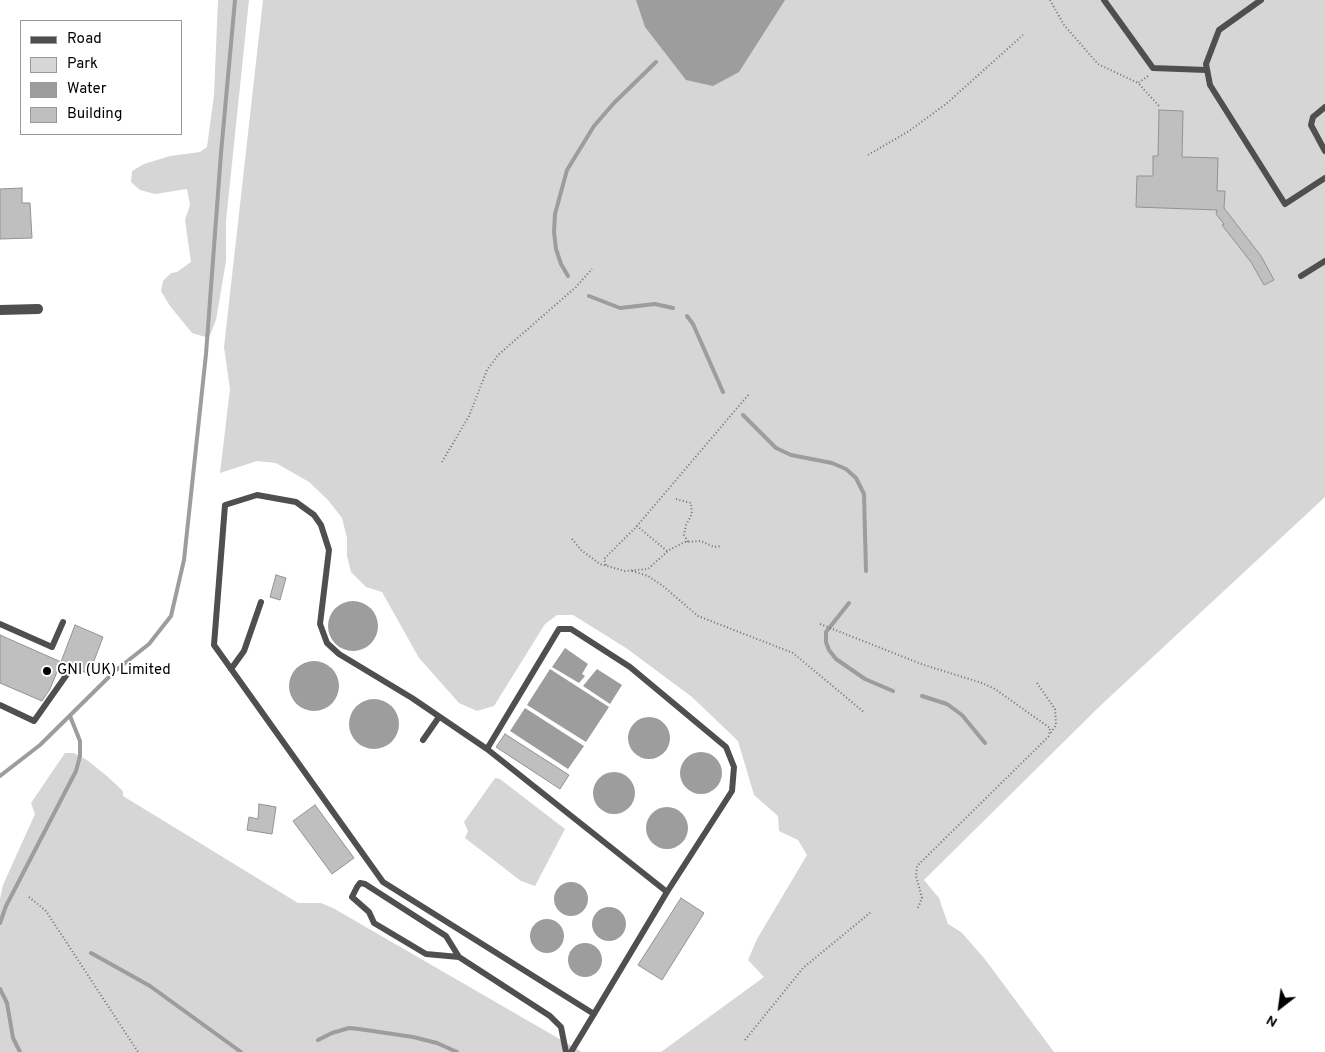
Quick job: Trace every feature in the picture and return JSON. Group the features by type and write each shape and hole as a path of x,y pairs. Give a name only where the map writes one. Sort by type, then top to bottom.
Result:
{"street":[{"path":"0,310 38,309"}],"lane":[{"path":"1104,0 1153,68 1206,70"},
{"path":"1261,0 1219,30 1208,55 1206,70 1214,94 1285,204 1325,178"},
{"path":"1325,107 1313,117 1311,125 1325,150"},
{"path":"1300,276 1325,261"},
{"path":"594,1014 382,882 214,645 225,505 257,495 296,502 314,515 326,537 329,550 320,624 327,643 339,654 487,749 667,892"},
{"path":"231,669 244,651 261,602"},
{"path":"0,624 52,647 63,622"},
{"path":"487,749 559,629 571,629 630,667 726,747 734,767 732,791 667,892 571,1052"},
{"path":"0,706 34,721 70,670"},
{"path":"423,740 439,717"},
{"path":"459,957 426,954 374,923 369,912 353,899 357,887 360,883 364,884 446,936 459,957 550,1016 561,1027 566,1052"}],"path":[{"path":"1050,0 1064,25 1098,64 1138,83 1160,107"},
{"path":"868,155 909,130 946,104 1023,35"},
{"path":"1138,83 1158,68"},
{"path":"442,462 469,416 487,370 498,355 576,287 592,269"},
{"path":"606,565 604,559 637,526 749,394"},
{"path":"676,499 691,503 692,514 686,525 684,535 688,542"},
{"path":"637,526 667,551"},
{"path":"572,539 581,550 600,564 625,571 648,568 667,551 688,542 701,542 714,547 722,546"},
{"path":"632,571 648,576 663,586 698,616 784,648 797,656 865,713"},
{"path":"820,624 995,689 1050,728 1049,736"},
{"path":"917,910 922,898 916,876 917,866 1049,736 1056,725 1055,709 1037,683"},
{"path":"29,897 46,912 138,1052"},
{"path":"746,1040 803,968 871,912"}],"green space":[{"path":"218,0 249,0 226,221 226,261 216,320 209,338 192,333 170,306 161,291 163,281 171,273 177,272 191,262 185,220 190,205 187,189 155,194 140,190 131,182 132,171 144,164 170,156 200,152 207,147 214,95"},
{"path":"263,0 1325,0 1325,497 1100,706 924,880 939,898 948,924 961,932 984,958 1054,1052 661,1052 764,977 748,960 757,939 807,855 798,840 779,831 778,816 754,795 738,741 692,697 626,648 573,615 557,615 545,624 494,706 477,711 459,703 419,658 382,592 366,587 351,572 347,556 347,538 342,518 328,500 309,482 276,463 257,461 220,473 230,389 224,347"},
{"path":"65,753 74,753 87,760 123,791 123,796 298,903 321,903 333,908 582,1052 0,1052 0,899 3,885 35,814 31,803"},
{"path":"495,778 500,779 565,829 535,886 521,881 465,838 468,831 464,822"}],"water":[{"path":"636,0 785,0 739,72 713,86 686,80 645,27"},
{"path":"353,601 371,608 378,626 371,644 353,651 335,644 328,626 335,608"},
{"path":"565,648 588,664 582,674 585,676 579,683 552,667"},
{"path":"314,661 332,668 339,686 332,704 314,711 296,704 289,686 296,668"},
{"path":"550,669 609,707 586,742 527,705"},
{"path":"597,669 622,685 610,704 583,686"},
{"path":"374,699 392,706 399,724 392,742 374,749 356,742 349,724 356,706"},
{"path":"525,708 584,746 568,769 510,731"},
{"path":"649,717 664,723 670,738 664,753 649,759 634,753 628,738 634,723"},
{"path":"701,752 716,758 722,773 716,788 701,794 686,788 680,773 686,758"},
{"path":"614,772 629,778 635,793 629,808 614,814 599,808 593,793 599,778"},
{"path":"667,807 682,813 688,828 682,843 667,849 652,843 646,828 652,813"},
{"path":"571,882 583,887 588,899 583,911 571,916 559,911 554,899 559,887"},
{"path":"609,907 621,912 626,924 621,936 609,941 597,936 592,924 597,912"},
{"path":"547,919 559,924 564,936 559,948 547,953 535,948 530,936 535,924"},
{"path":"585,943 597,948 602,960 597,972 585,977 573,972 568,960 573,948"}],"building":[{"path":"1159,110 1183,111 1182,157 1218,158 1217,191 1225,191 1224,208 1261,256 1274,280 1264,285 1251,262 1222,225 1224,224 1216,214 1217,210 1136,207 1137,176 1153,176 1153,156 1158,156"},
{"path":"22,188 22,203 30,203 32,238 0,239 0,189"},
{"path":"276,575 286,578 280,600 270,597"},
{"path":"75,625 103,637 89,674 61,662"},
{"path":"0,635 61,662 50,689 42,701 0,683"},
{"path":"505,734 569,775 560,789 496,747"},
{"path":"259,804 276,807 272,834 247,830 249,817 258,819"},
{"path":"315,805 354,858 332,874 293,821"},
{"path":"681,898 704,913 662,980 638,965"}],"waterway":[{"path":"0,776 40,745 115,671 149,644 171,616 184,560 206,354 235,0"},
{"path":"568,276 561,264 556,249 554,232 555,214 567,170 594,126 614,103 656,62"},
{"path":"589,296 620,308 655,304 673,308"},
{"path":"687,316 693,324 723,392"},
{"path":"743,415 776,448 791,455 832,463 846,469 856,478 864,494 866,571"},
{"path":"849,603 826,632 826,642 829,650 836,659 865,679 893,691"},
{"path":"922,696 947,704 962,715 985,743"},
{"path":"0,923 6,906 76,771 80,756 80,741 70,716"},
{"path":"91,953 150,986 241,1052"},
{"path":"0,989 7,1003 13,1038 20,1052"},
{"path":"318,1040 349,1028 413,1037 437,1043 457,1052"}],"place":[{"name":"GNI (UK) Limited","path":"47,671"}]}
